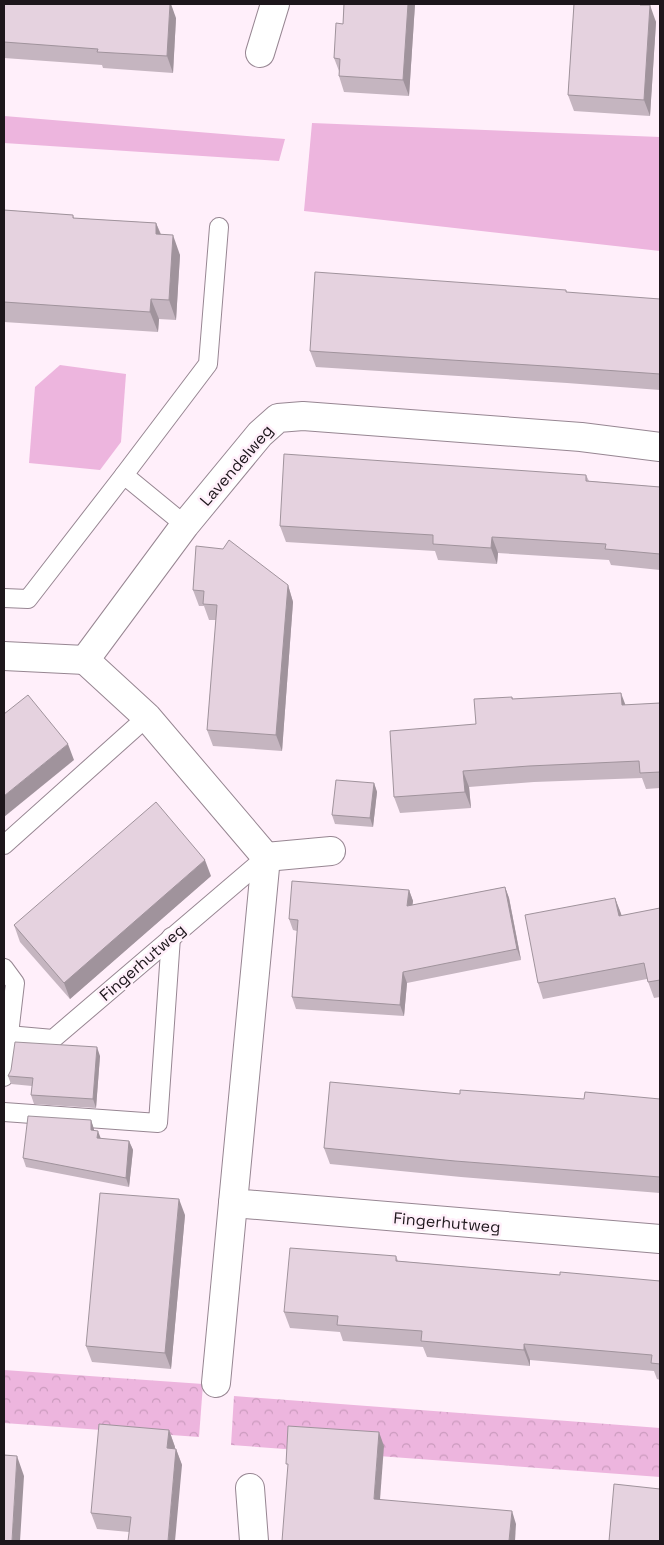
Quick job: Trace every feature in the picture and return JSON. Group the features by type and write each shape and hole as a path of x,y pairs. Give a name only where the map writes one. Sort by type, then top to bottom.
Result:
{"street":[{"path":"260,53 275,4"},
{"name":"Lavendelweg","path":"85,660 185,525 260,434 278,418 303,416 581,437 660,447"},
{"path":"4,656 85,660 147,717 266,857 216,1383"},
{"path":"266,857 331,851"},
{"name":"Fingerhutweg","path":"233,1203 660,1240"},
{"path":"250,1488 254,1541"}],"lane":[{"path":"4,598 28,599 208,364 219,227"},
{"path":"124,475 185,525"},
{"path":"4,845 147,717"},
{"name":"Fingerhutweg","path":"8,1035 53,1039 266,857"},
{"path":"4,1112 158,1123 171,937"},
{"path":"4,968 15,982 4,1077"}],"green space":[{"path":"4,116 285,139 279,161 4,143"},
{"path":"312,123 660,137 660,251 304,211"},
{"path":"60,365 126,374 121,442 100,470 29,463 35,387"},
{"path":"4,1370 203,1384 199,1437 4,1423"},
{"path":"234,1396 660,1428 660,1477 231,1445"}],"building":[{"path":"4,4 170,4 167,56 97,52 98,49 4,42"},
{"path":"344,4 408,4 403,80 339,76 340,59 334,58 336,23 343,24"},
{"path":"574,4 650,5 644,100 568,95"},
{"path":"4,210 73,215 73,218 156,223 156,234 173,235 169,300 151,299 150,312 4,302"},
{"path":"315,272 566,290 566,292 660,299 660,374 310,351"},
{"path":"284,454 586,475 586,481 660,487 660,554 605,549 606,544 492,537 491,548 433,544 433,535 280,526"},
{"path":"229,540 288,585 276,735 207,730 217,605 203,604 204,591 193,590 196,546 223,549"},
{"path":"621,693 622,705 660,703 660,772 640,773 639,761 463,771 465,792 394,797 390,731 476,724 474,699 512,697 512,699"},
{"path":"28,695 68,744 4,796 4,714"},
{"path":"336,780 374,783 370,818 332,815"},
{"path":"156,802 205,860 64,983 14,925"},
{"path":"292,881 409,890 407,906 505,887 517,949 403,972 400,1005 292,997 298,920 289,919"},
{"path":"615,898 619,916 660,908 660,980 648,982 644,963 538,983 525,915"},
{"path":"15,1042 97,1047 93,1099 31,1095 33,1078 8,1076 11,1070"},
{"path":"330,1082 460,1094 460,1090 584,1099 585,1092 660,1099 660,1177 455,1161 324,1148"},
{"path":"28,1116 91,1120 91,1130 98,1131 97,1138 129,1141 126,1178 23,1158"},
{"path":"100,1193 179,1199 165,1353 86,1346"},
{"path":"290,1248 396,1256 396,1261 560,1275 560,1272 660,1281 660,1364 651,1363 652,1355 524,1344 524,1350 421,1341 422,1331 337,1325 338,1316 284,1312"},
{"path":"99,1424 169,1430 167,1448 176,1449 168,1541 128,1541 131,1517 91,1513"},
{"path":"288,1426 379,1432 374,1499 512,1511 509,1541 282,1541 288,1464 286,1464"},
{"path":"4,1455 17,1456 12,1541 4,1541"},
{"path":"614,1484 660,1489 660,1541 609,1541"}]}
